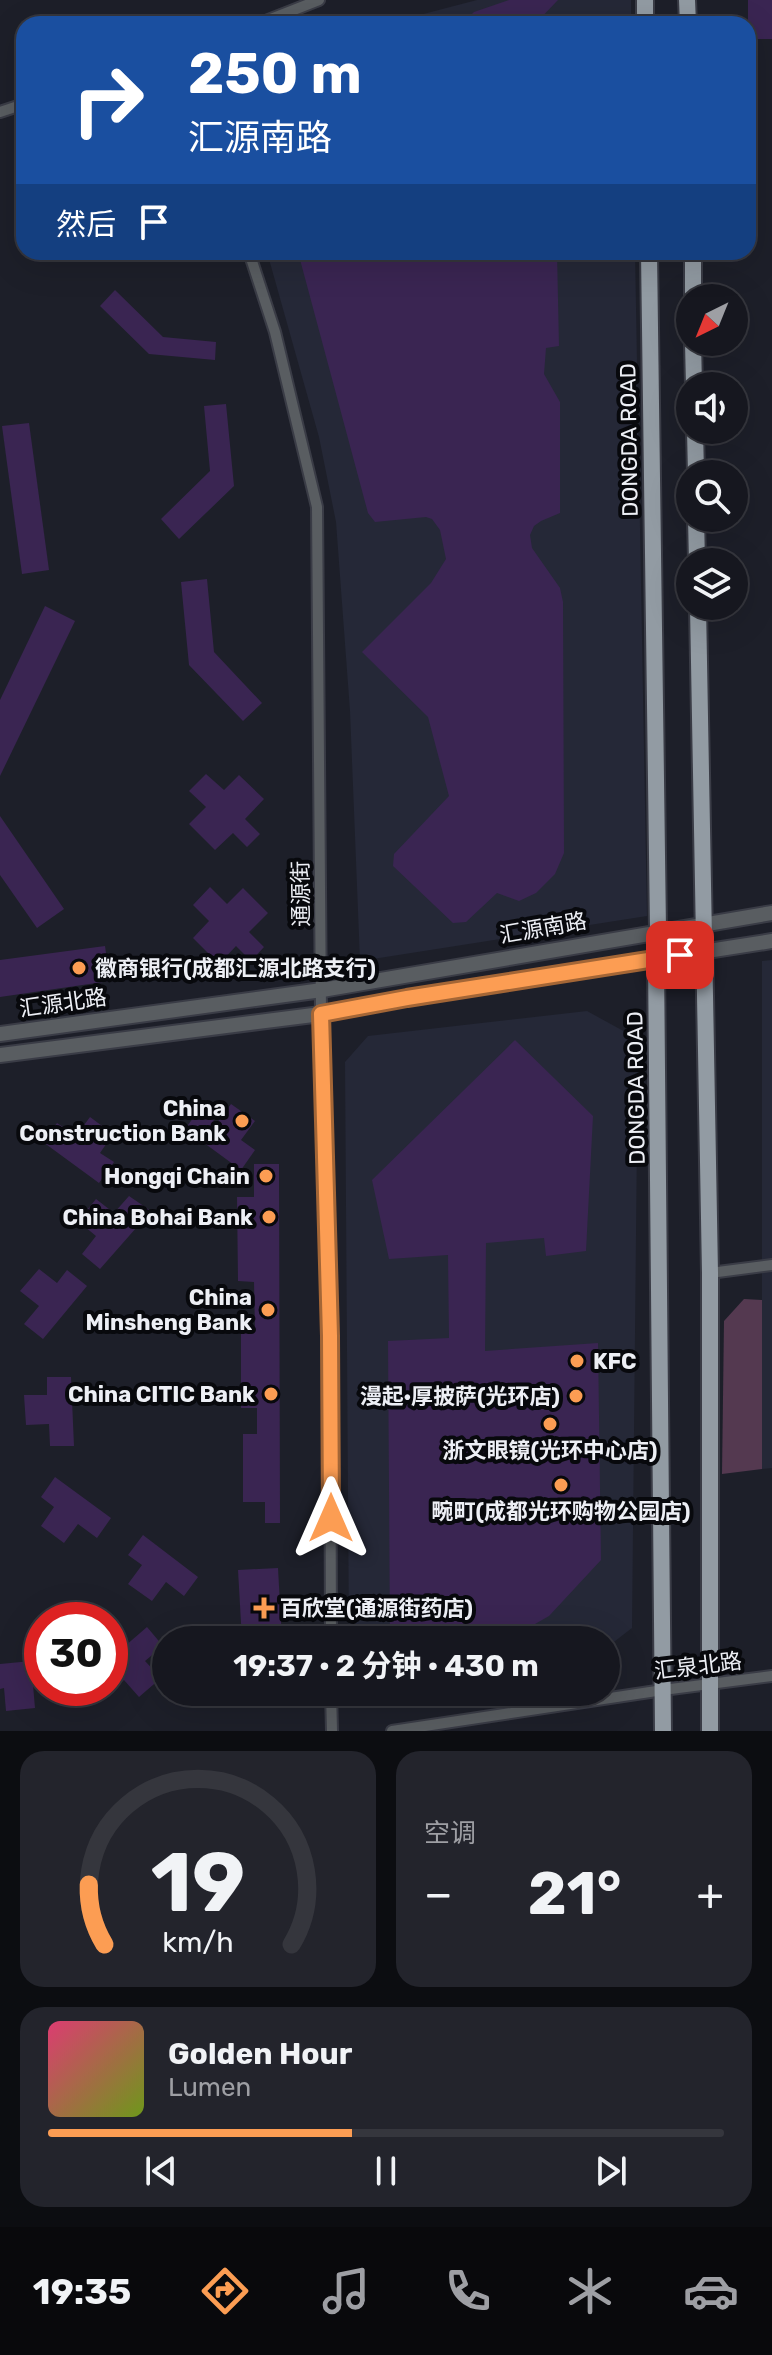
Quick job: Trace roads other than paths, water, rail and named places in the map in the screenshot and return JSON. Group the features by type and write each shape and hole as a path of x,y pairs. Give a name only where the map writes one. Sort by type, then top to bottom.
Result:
{"main road":[{"name":"DONGDA ROAD","path":"649,260 658,930 663,1731"},
{"path":"693,260 693,284"},
{"path":"698,620 710,1273 710,1731"}],"street":[{"path":"278,16 319,0"},
{"name":"通源街","path":"252,260 275,332 317,507 321,1014 330,1336 331,1626"},
{"name":"汇源南路","path":"322,990 658,930 772,913"},
{"path":"321,1014 772,941"},
{"name":"汇源北路","path":"0,1034 322,990"},
{"name":"汇源北路","path":"0,1055 321,1014"},
{"path":"710,1273 772,1265"},
{"name":"汇泉北路","path":"392,1731 772,1676"},
{"path":"331,1706 332,1731"}],"place":[{"name":"徽商银行(成都汇源北路支行)","path":"79,968"},
{"name":"China Construction Bank","path":"242,1121"},
{"name":"Hongqi Chain","path":"266,1176"},
{"name":"China Bohai Bank","path":"269,1217"},
{"name":"China Minsheng Bank","path":"268,1310"},
{"name":"KFC","path":"577,1361"},
{"name":"China CITIC Bank","path":"271,1394"},
{"name":"漫起·厚披萨(光环店)","path":"576,1396"},
{"name":"浙文眼镜(光环中心店)","path":"550,1424"},
{"name":"畹町(成都光环购物公园店)","path":"561,1485"},
{"name":"百欣堂(通源街药店)","path":"264,1608"}]}
